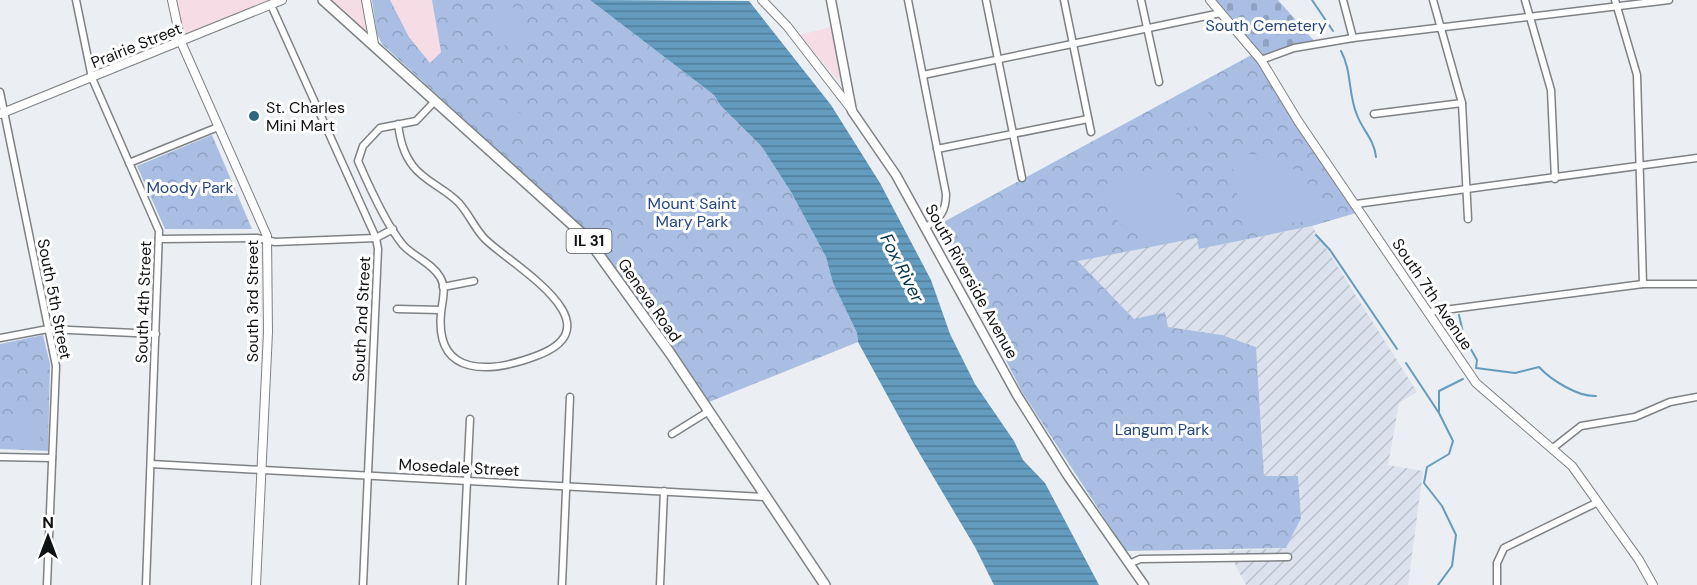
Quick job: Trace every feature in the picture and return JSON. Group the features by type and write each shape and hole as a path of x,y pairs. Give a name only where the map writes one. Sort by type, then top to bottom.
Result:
{"main road":[{"name":"Geneva Road","path":"324,0 587,238 709,411 825,585"},
{"path":"831,0 852,111"},
{"name":"South Riverside Avenue","path":"852,111 891,167 926,227 1017,394 1068,476 1144,585"}],"street":[{"name":"South 4th Street","path":"76,0 92,78 159,231 146,585"},
{"name":"South 3rd Street","path":"172,0 181,42 267,240 268,332 256,585"},
{"name":"Prairie Street","path":"2,113 282,0"},
{"path":"366,0 374,44"},
{"name":"South Riverside Avenue","path":"762,0 787,26 852,111"},
{"path":"908,0 946,194 946,207 942,217 926,227"},
{"path":"986,0 1022,178"},
{"path":"1064,0 1091,132"},
{"path":"1141,0 1159,82"},
{"name":"South 7th Avenue","path":"1210,0 1261,60 1298,121 1476,383 1572,466 1639,560 1653,585"},
{"path":"1343,0 1353,38"},
{"path":"1433,0 1462,103 1468,219"},
{"path":"1525,0 1551,90 1555,178"},
{"path":"1261,60 1294,48 1353,38 1616,3 1669,0"},
{"path":"1616,3 1637,75 1643,284"},
{"name":"South 2nd Street","path":"272,5 376,238 378,249 366,474 363,585"},
{"path":"922,75 1221,14"},
{"name":"South 5th Street","path":"0,92 2,113 56,366 47,585"},
{"path":"398,124 401,143 412,165 460,204 484,238 539,282 563,315 567,332 556,346 527,359 506,364 465,364 452,358 443,347 441,310 443,286 435,270 413,256 393,229 358,161 363,146 380,128 398,124 416,121 435,101"},
{"path":"1374,114 1462,103"},
{"path":"938,149 1088,119"},
{"path":"129,163 218,127"},
{"path":"1356,204 1697,158"},
{"path":"159,239 376,238 393,229"},
{"path":"443,286 474,281"},
{"path":"1429,312 1643,284 1697,284"},
{"path":"397,309 441,310"},
{"path":"0,339 48,329 156,334"},
{"path":"562,585 570,397"},
{"path":"1552,448 1581,426 1635,417 1670,402 1697,397"},
{"path":"672,434 709,411"},
{"path":"462,585 470,419"},
{"path":"0,457 52,458"},
{"name":"Mosedale Street","path":"151,464 766,497"},
{"path":"660,585 664,491"},
{"path":"1497,585 1497,563 1504,548 1598,502"},
{"path":"1129,564 1140,559 1288,557"}],"shaded area":[{"path":"174,0 276,0 182,39"},
{"path":"326,0 365,0 372,41"},
{"path":"390,0 432,0 441,52 430,63 409,37"},
{"path":"831,27 841,75 839,79 800,35"},
{"path":"1312,226 1417,392 1399,403 1388,465 1423,471 1408,585 1246,585 1228,551 1286,548 1264,476 1256,347 1222,335 1168,327 1165,312 1134,319 1077,260 1197,238 1200,249"}],"green space":[{"name":"Mount Saint Mary Park","path":"372,0 390,0 409,37 430,63 441,52 432,0 590,0 714,95 720,105 762,147 791,192 826,257 833,283 857,333 858,342 709,402 596,241 382,44 377,34"},
{"name":"South Cemetery","path":"1212,0 1278,0 1316,43 1261,58"},
{"path":"521,6 528,41 497,47 490,12"},
{"name":"Langum Park","path":"1255,53 1359,212 1312,226 1199,249 1197,238 1078,261 1134,319 1165,312 1168,327 1222,335 1256,347 1264,476 1298,476 1301,518 1286,548 1126,551 1022,392 938,225"},
{"path":"490,94 529,119 521,130 483,106"},
{"path":"1205,100 1211,122 1200,125 1195,103"},
{"path":"1191,104 1197,126 1187,128 1181,107"},
{"name":"Moody Park","path":"212,135 252,229 165,229 137,166"},
{"path":"1246,154 1274,159 1297,172 1313,192 1319,220 1243,228 1231,157"},
{"path":"1163,165 1195,233 1163,239 1135,234 1113,216 1105,203 1098,187"},
{"path":"43,335 50,364 48,451 0,449 0,344"},
{"path":"17,419 28,419 27,442 16,442"},
{"path":"31,419 41,420 40,443 30,442"}],"water":[{"name":"Fox River","path":"590,0 749,1 831,105 880,183 931,280 950,334 975,384 1014,441 1023,460 1045,483 1099,585 994,585 975,547 915,446 858,342 857,333 833,283 826,257 791,192 762,147 720,105 714,95"}],"waterway":[{"path":"1312,0 1333,31"},
{"path":"1341,51 1347,66 1354,107 1373,145 1376,157"},
{"path":"1316,235 1330,250 1397,349"},
{"path":"1459,315 1464,337 1477,360 1476,368 1515,373 1539,367 1565,387 1581,394 1596,396"},
{"path":"1406,363 1439,413 1453,441 1449,454 1427,467 1424,483 1442,506 1456,535 1452,566 1438,585"},
{"path":"1439,412 1439,391 1463,379"}],"place":[{"name":"St. Charles Mini Mart","path":"254,116"}]}
